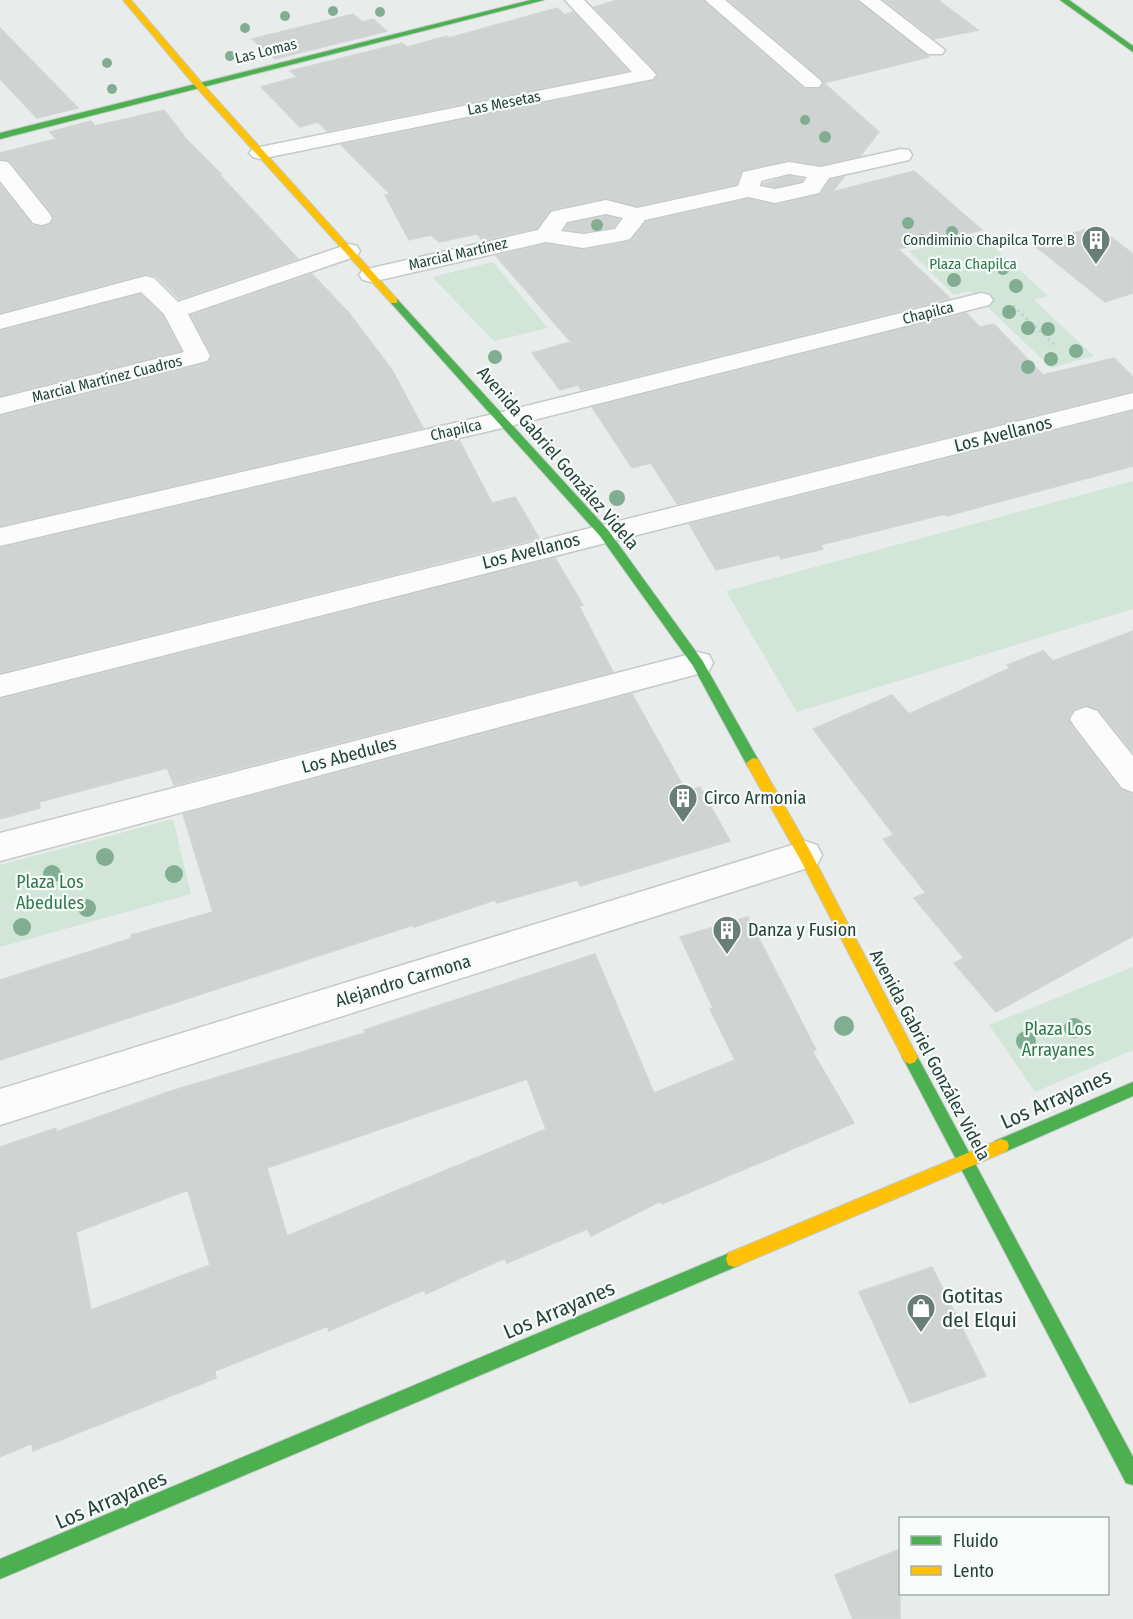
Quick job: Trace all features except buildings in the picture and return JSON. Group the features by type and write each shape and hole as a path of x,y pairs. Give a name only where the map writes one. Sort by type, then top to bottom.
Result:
{"main road":[{"name":"Avenida Gabriel González Videla","path":"127,0 199,85 604,533 698,663 806,855 965,1162 1133,1476"},
{"name":"Las Lomas","path":"0,136 540,0"},
{"path":"1069,3 1133,41"},
{"path":"1069,3 1133,50"},
{"name":"Los Arrayanes","path":"0,1569 1133,1089"}],"street":[{"name":"Las Mesetas","path":"260,153 646,75 574,0"},
{"path":"714,0 812,83"},
{"path":"868,0 935,50"},
{"name":"Marcial Martínez","path":"371,275 546,235 583,242 622,234 637,215 748,190 775,196 811,188 821,173 902,155"},
{"path":"0,167 41,218"},
{"path":"174,311 350,251"},
{"name":"Marcial Martínez Cuadros","path":"0,322 146,283 174,311 198,356 0,406"},
{"name":"Chapilca","path":"0,537 502,420 981,300"},
{"name":"Los Avellanos","path":"0,686 1133,401"},
{"name":"Los Abedules","path":"0,847 698,663"},
{"path":"1086,719 1133,779"},
{"name":"Alejandro Carmona","path":"0,1107 806,855"}],"path":[{"path":"1010,304 1057,347"}],"green space":[{"name":"Plaza Chapilca","path":"980,234 1048,296 1034,300 1094,356 1051,368 971,291 954,295 909,251"},
{"path":"493,262 548,328 494,341 432,277"},
{"path":"1133,481 1133,609 797,712 726,591"},
{"name":"Plaza Los Abedules","path":"173,819 191,894 0,947 0,865"},
{"name":"Plaza Los Arrayanes","path":"1133,967 1133,1050 1035,1092 989,1025"}],"traffic: fast":[{"path":"0,136 540,0"},
{"path":"1064,0 1133,50"},
{"path":"394,301 604,533 698,663 753,763"},
{"path":"910,1057 1133,1476"},
{"path":"1001,1146 1133,1089"},
{"path":"0,1569 734,1259"}],"traffic: slow":[{"path":"127,0 199,85 394,301"},
{"path":"753,763 805,855 910,1057"},
{"path":"734,1259 1001,1146"}],"place":[{"name":"Condiminio Chapilca Torre B","path":"1096,266"},
{"name":"Circo Armonia","path":"683,824"},
{"name":"Danza y Fusion","path":"727,956"},
{"name":"Gotitas del Elqui","path":"921,1334"}]}
